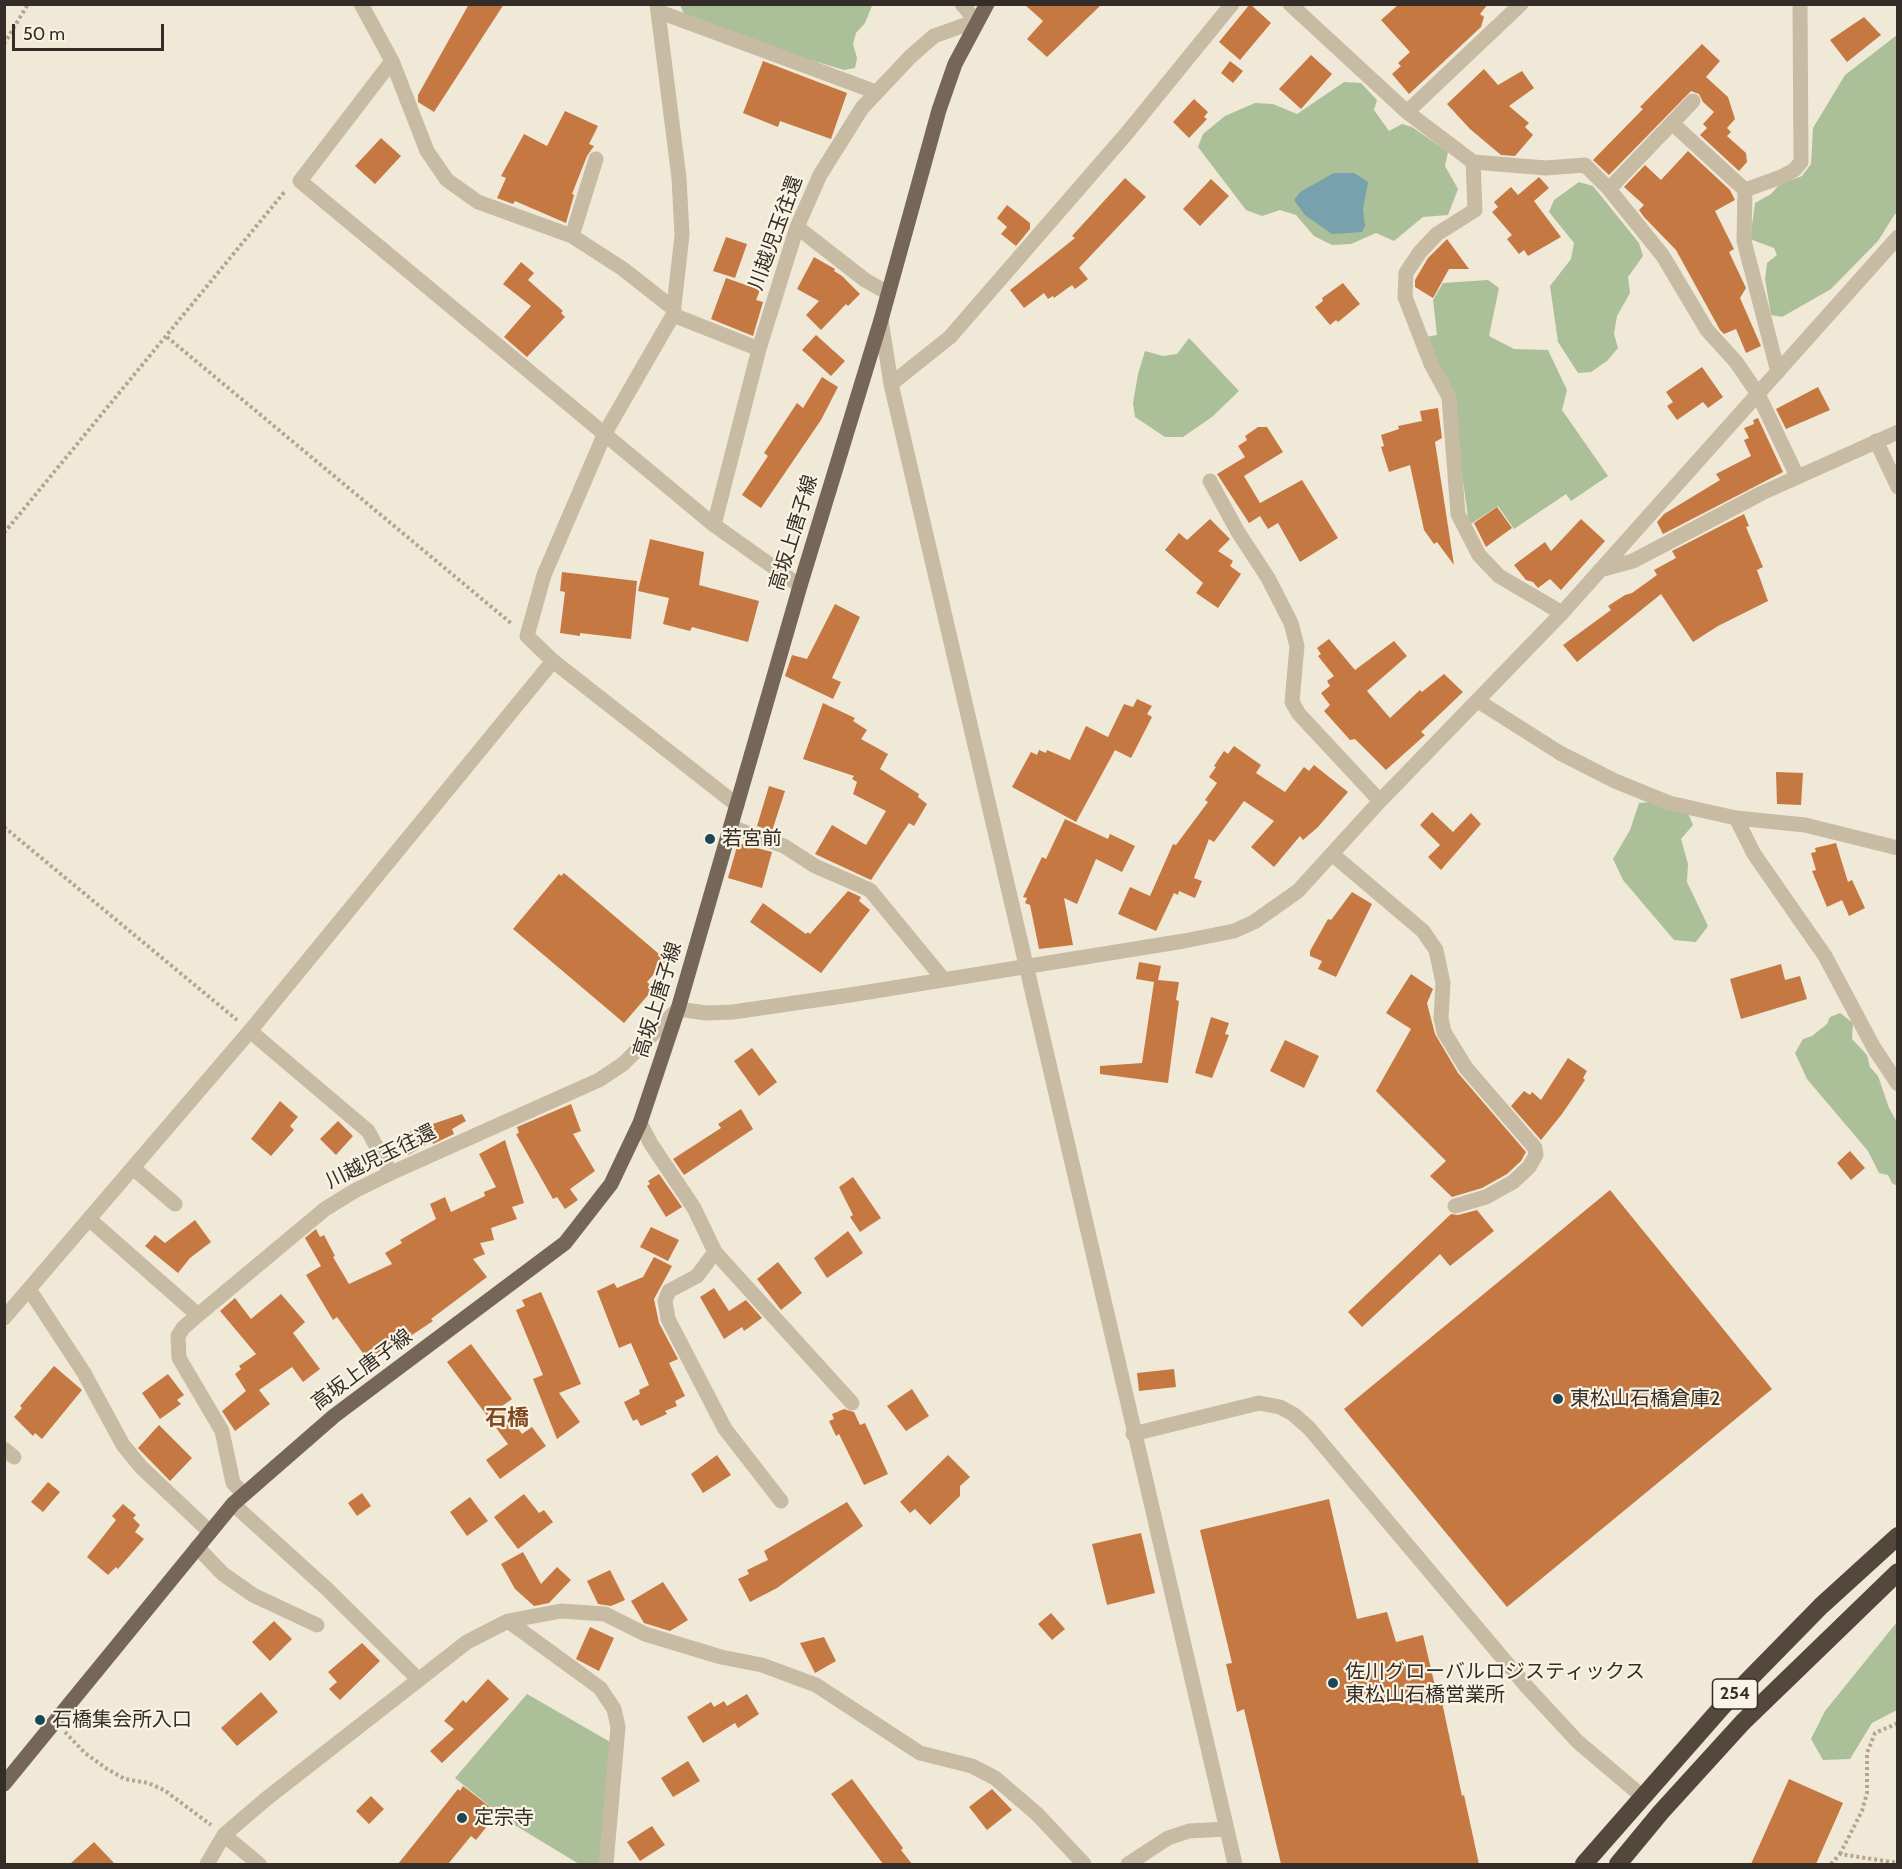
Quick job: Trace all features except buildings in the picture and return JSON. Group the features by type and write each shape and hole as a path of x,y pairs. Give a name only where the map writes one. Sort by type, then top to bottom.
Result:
{"highway":[{"name":"254","path":"1584,1864 1721,1708 1821,1606 1898,1536"},
{"name":"254","path":"1618,1864 1661,1812 1743,1722 1898,1572"}],"main road":[{"name":"高坂上唐子線","path":"4,1784 238,1499 334,1416 565,1243 611,1184 640,1123 678,1009 800,586 881,320 939,110 955,64 987,4"}],"street":[{"path":"362,4 392,61 427,151 447,180 478,202 572,236 623,269 674,312 759,349"},
{"path":"962,4 976,21"},
{"path":"891,384 950,337 1127,133 1232,4"},
{"path":"1290,4 1407,112 1473,162 1509,166 1585,165 1609,189 1663,256 1707,330 1736,362 1758,394 1797,477"},
{"path":"1407,112 1521,4"},
{"path":"1745,190 1781,177 1794,170 1801,162 1800,4"},
{"path":"737,805 554,661 527,636 544,575 605,433 674,312 682,235 679,178 658,8 876,93"},
{"name":"川越児玉往還","path":"714,525 759,349 796,227 835,148 862,108 934,36 976,21"},
{"path":"392,61 300,181 714,525 800,586"},
{"path":"1609,189 1693,101"},
{"path":"1672,123 1745,190 1744,241 1778,372"},
{"path":"572,236 596,159"},
{"path":"1473,162 1475,210 1437,234 1415,259 1406,273 1405,297 1431,364 1449,397 1458,514 1479,555 1499,576 1562,613"},
{"path":"796,227 866,280 888,293"},
{"path":"678,1009 706,1013 733,1012 1026,968 1234,931 1254,922 1298,891 1380,801 1562,613 1898,237"},
{"path":"881,320 891,384 1235,1864"},
{"path":"1600,570 1633,561 1797,477 1898,432"},
{"path":"1876,441 1898,487"},
{"path":"1210,481 1238,532 1268,578 1291,623 1297,646 1292,702 1299,714 1380,801"},
{"path":"4,1318 250,1031 554,661"},
{"path":"1478,701 1560,753 1615,781 1669,803 1736,818 1805,825 1898,848"},
{"path":"1736,818 1754,854 1825,956 1874,1048 1898,1084"},
{"path":"731,827 784,846 815,866 870,890 944,980"},
{"path":"1332,854 1423,932 1436,950 1443,983 1441,1018 1444,1032 1466,1068 1535,1148 1536,1155 1513,1182 1486,1197 1455,1206"},
{"name":"川越児玉往還","path":"238,1499 222,1431 185,1370 177,1351 178,1336 183,1328 325,1209 356,1190 391,1173 598,1080 623,1064 678,1009"},
{"path":"250,1031 368,1131 391,1173"},
{"path":"640,1123 651,1144 694,1208 715,1252 852,1402"},
{"path":"133,1168 176,1204"},
{"path":"89,1219 198,1315"},
{"path":"715,1252 697,1276 669,1292 665,1301 668,1319 725,1429 781,1501"},
{"path":"29,1289 84,1373 123,1445 141,1467 210,1532"},
{"path":"1134,1434 1259,1403 1280,1407 1293,1414 1309,1428 1527,1688 1578,1742 1643,1797"},
{"path":"238,1499 417,1678"},
{"path":"197,1547 223,1574 253,1595 317,1625"},
{"path":"207,1864 224,1835 417,1678 467,1642 508,1621 561,1611 605,1614 645,1634 721,1657 762,1665 816,1684 920,1753 972,1766 995,1778 1037,1814 1084,1864"},
{"path":"508,1621 600,1688 614,1708 618,1727 606,1864"},
{"path":"1128,1864 1168,1838 1190,1832 1226,1829"},
{"path":"224,1835 259,1864"}],"path":[{"path":"4,44 28,4"},
{"path":"4,533 289,186 300,181"},
{"path":"167,337 527,636"},
{"path":"4,827 250,1031"},
{"path":"55,1720 85,1753 107,1769 125,1779 148,1783 164,1790 224,1835"},
{"path":"1831,1864 1840,1854 1862,1811 1867,1793 1867,1753 1875,1733 1898,1723"},
{"path":"1840,1854 1898,1863"}],"green space":[{"path":"868,4 872,6 865,23 856,33 853,44 857,58 855,68 844,70 800,57 684,14 680,5"},
{"path":"1897,35 1897,214 1878,241 1831,289 1782,317 1771,315 1765,279 1767,263 1777,255 1774,248 1750,239 1755,203 1771,194 1780,184 1802,176 1811,164 1813,128 1845,75"},
{"path":"1344,82 1361,83 1377,100 1374,110 1389,131 1402,124 1412,127 1448,152 1445,166 1458,189 1448,215 1423,217 1394,241 1376,233 1351,244 1332,245 1314,236 1296,215 1280,210 1262,216 1246,210 1198,147 1203,134 1225,116 1255,103 1273,104 1297,114"},
{"path":"1579,182 1593,186 1639,243 1643,256 1628,277 1630,293 1617,316 1614,334 1618,348 1607,361 1591,372 1578,373 1558,342 1550,286 1571,259 1574,243 1549,212 1554,200"},
{"path":"1488,280 1499,288 1489,336 1514,349 1548,350 1567,390 1562,410 1608,476 1571,501 1566,494 1514,529 1498,506 1469,525 1451,393 1426,337 1437,335 1433,300 1443,283"},
{"path":"1189,338 1239,391 1212,417 1183,437 1165,437 1135,417 1133,403 1138,374 1145,351 1163,356 1177,354"},
{"path":"1676,800 1688,813 1693,825 1681,839 1688,864 1687,882 1708,926 1696,942 1674,940 1623,880 1613,859 1630,830 1639,803"},
{"path":"1840,1013 1853,1023 1852,1039 1867,1055 1870,1067 1878,1076 1889,1108 1897,1122 1897,1186 1892,1183 1888,1175 1879,1173 1868,1151 1807,1079 1795,1053 1803,1039 1812,1036 1827,1024 1830,1017"},
{"path":"1897,1622 1897,1710 1872,1723 1850,1759 1823,1760 1811,1739 1825,1711"},
{"path":"527,1694 612,1743 601,1864 579,1864 508,1821 455,1778"}],"water":[{"path":"1334,173 1354,173 1368,182 1363,209 1365,226 1362,232 1332,234 1305,215 1294,200 1300,192"}],"place":[{"name":"若宮前","path":"710,839"},
{"name":"東松山石橋倉庫2","path":"1558,1399"},
{"name":"佐川グローバルロジスティックス 東松山石橋営業所","path":"1333,1683"},
{"name":"石橋集会所入口","path":"40,1720"},
{"name":"定宗寺","path":"462,1818"}],"district":[{"name":"石橋","path":"507,1419"}]}
